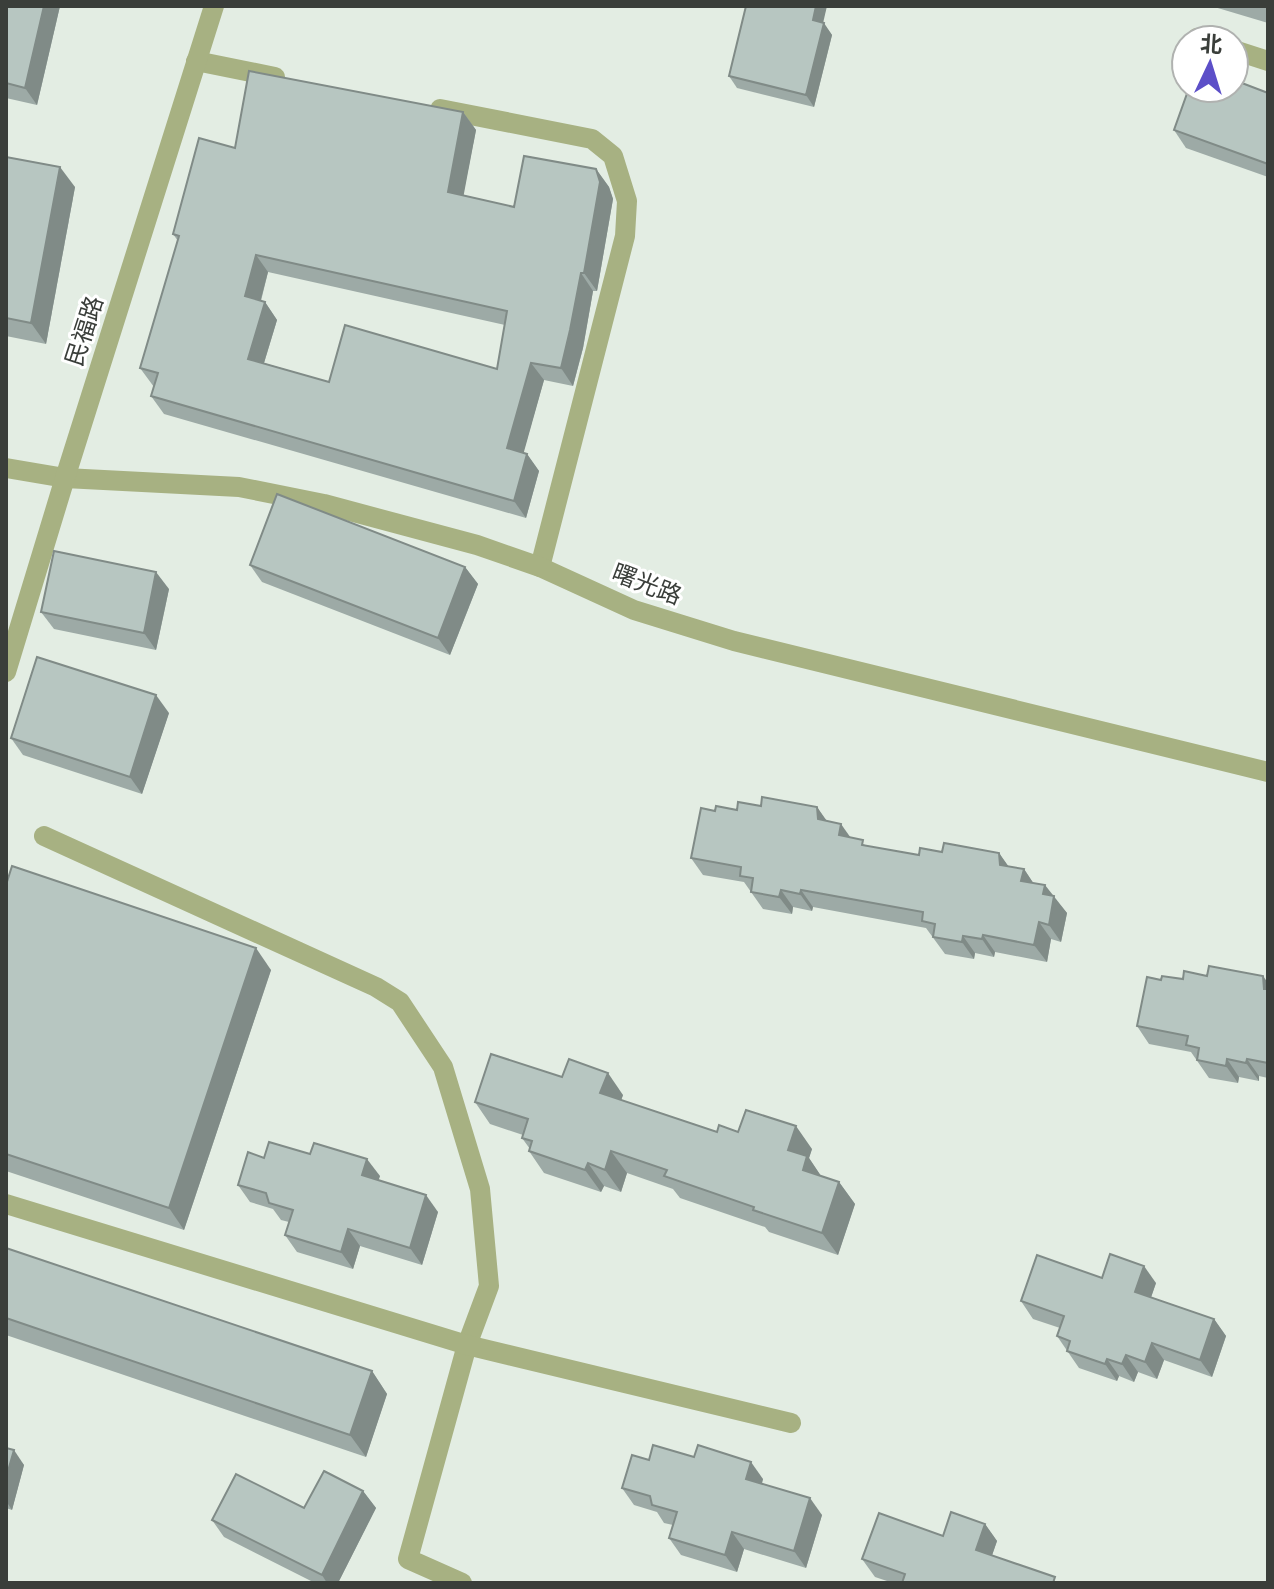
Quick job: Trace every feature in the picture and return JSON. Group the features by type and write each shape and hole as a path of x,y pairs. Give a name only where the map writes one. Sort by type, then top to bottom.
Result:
{"street":[{"name":"民福路","path":"6,672 214,6"},
{"path":"196,61 288,79"},
{"path":"424,106 592,139 613,156 627,201 625,236 540,567"},
{"name":"曙光路","path":"6,468 65,478 239,487 324,504 477,545 540,567 634,610 734,641 1268,772"},
{"path":"44,836 376,987 400,1002 443,1067 480,1189 489,1286 467,1345 408,1559 462,1583"},
{"path":"6,1204 467,1345 791,1423"}],"building":[{"path":"6,6 44,6 25,88 6,83"},
{"path":"746,6 816,6 813,20 824,23 806,95 729,76"},
{"path":"249,71 463,112 448,192 514,207 524,156 596,169 600,182 584,273 581,273 561,368 531,363 507,448 527,454 514,501 151,396 158,373 140,368 179,236 173,234 199,138 235,148","holes":["256,255 507,311 497,369 345,325 329,382 248,359 265,302 245,296"]},
{"path":"1250,86 1268,93 1268,164 1174,130 1183,104 1250,104"},
{"path":"6,157 60,167 31,323 6,318"},
{"path":"277,494 465,567 438,638 250,565"},
{"path":"54,551 156,572 144,633 41,612"},
{"path":"37,657 156,695 130,777 11,738"},
{"path":"762,797 817,807 818,819 841,824 839,835 863,840 862,845 919,855 920,848 942,852 944,843 999,853 1000,865 1024,869 1021,881 1045,885 1043,894 1054,896 1049,925 1039,922 1034,945 983,935 982,939 963,936 962,942 933,937 935,924 922,921 923,912 801,890 800,894 781,890 779,897 751,892 753,878 740,876 741,867 691,858 701,808 715,811 716,806 737,810 738,802 761,806"},
{"path":"12,866 256,948 169,1208 6,1154 6,885"},
{"path":"1209,966 1263,976 1264,989 1268,989 1268,1063 1227,1059 1226,1066 1197,1060 1199,1048 1186,1045 1188,1036 1137,1026 1147,977 1183,979 1184,971 1207,976"},
{"path":"491,1054 562,1077 569,1059 608,1073 600,1093 717,1132 719,1125 738,1132 746,1110 796,1126 788,1150 807,1156 803,1170 839,1182 822,1233 664,1176 667,1170 611,1151 605,1170 588,1163 585,1170 529,1151 532,1141 522,1138 528,1119 475,1102"},
{"path":"269,1142 310,1154 314,1143 367,1159 362,1175 426,1195 410,1248 348,1229 341,1252 285,1235 293,1210 269,1203 266,1193 238,1185 248,1152 264,1158"},
{"path":"6,1248 372,1371 350,1435 6,1318"},
{"path":"1110,1254 1144,1266 1135,1292 1214,1319 1200,1360 1152,1343 1145,1362 1126,1355 1122,1364 1107,1359 1105,1364 1067,1351 1070,1341 1057,1336 1064,1316 1021,1301 1037,1255 1102,1278"},
{"path":"653,1445 694,1457 698,1445 751,1462 746,1479 810,1498 794,1551 732,1532 725,1555 669,1538 677,1512 652,1505 650,1496 622,1488 632,1455 649,1460"},
{"path":"6,1448 14,1450 6,1478"},
{"path":"324,1471 363,1491 322,1575 212,1520 236,1474 304,1508"},
{"path":"951,1512 985,1524 976,1550 1055,1577 1053,1583 902,1583 905,1574 862,1559 879,1513 943,1536"}]}
